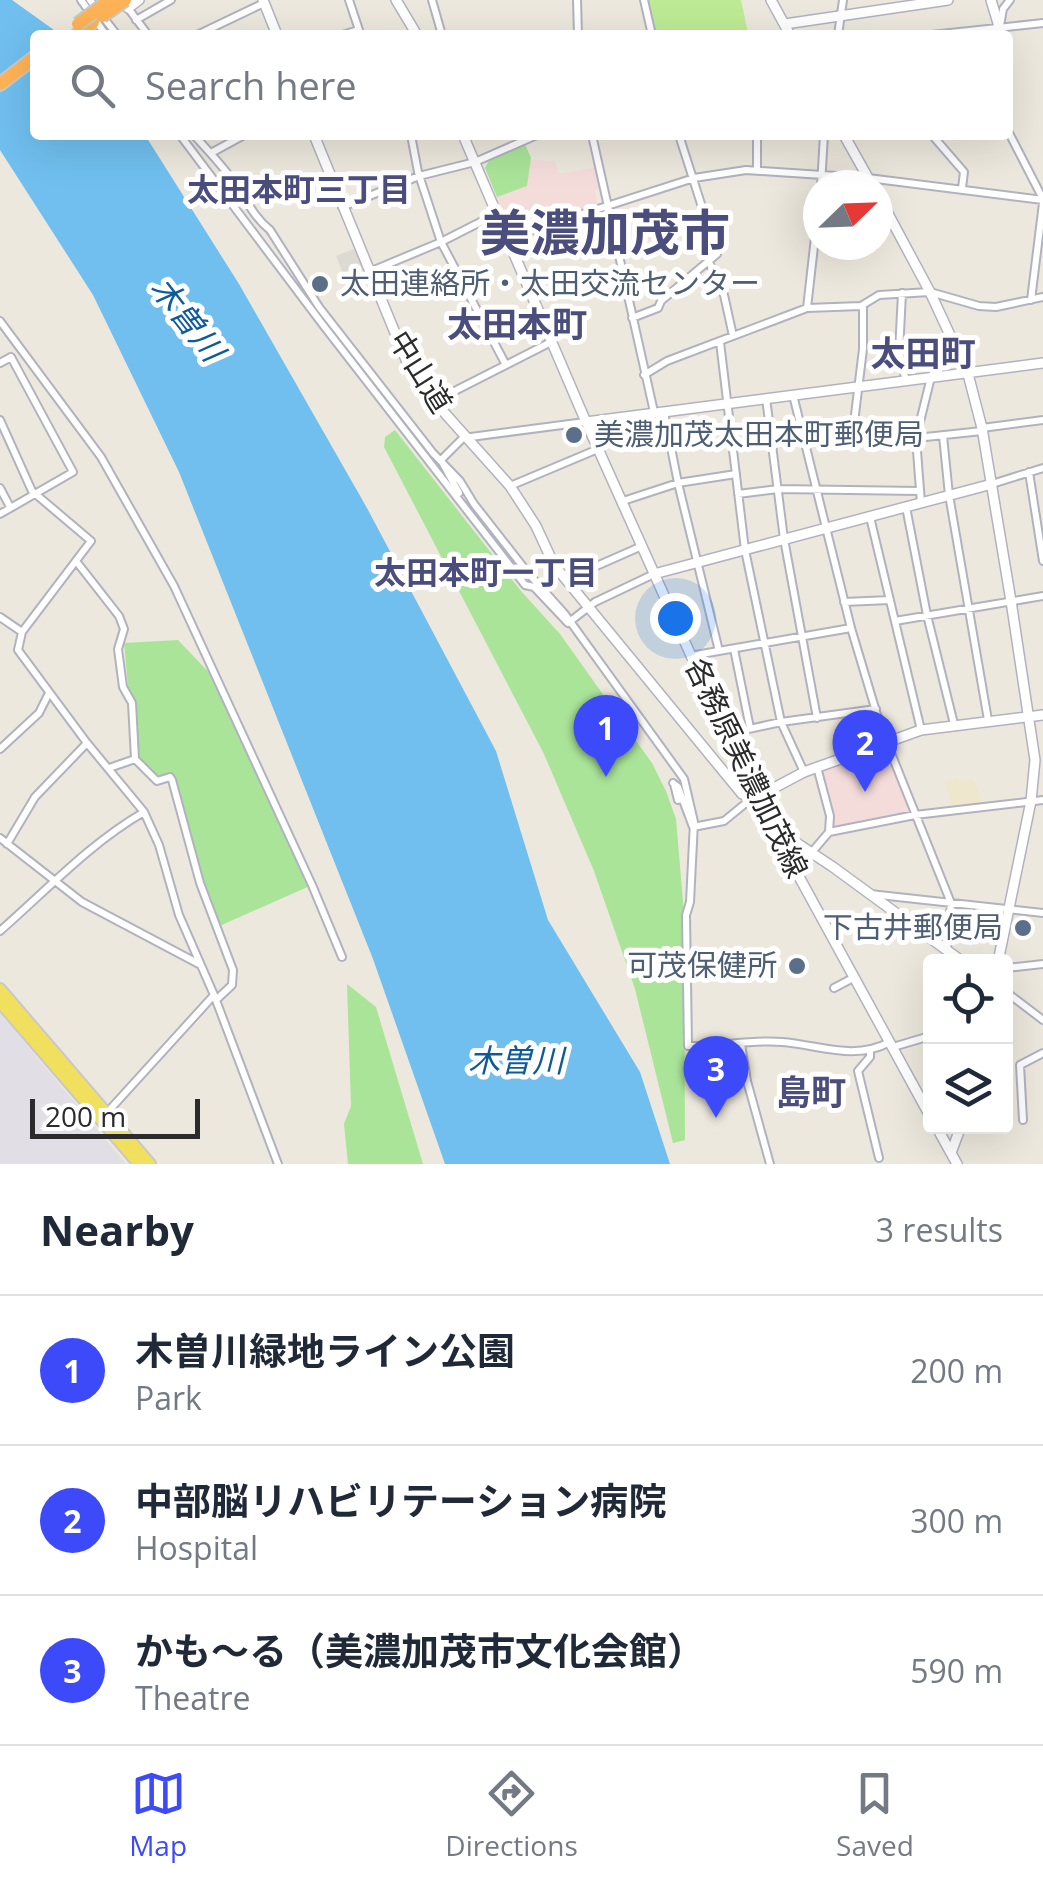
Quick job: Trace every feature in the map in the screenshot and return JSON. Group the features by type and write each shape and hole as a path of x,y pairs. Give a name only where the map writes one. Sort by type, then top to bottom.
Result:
{"highway":[{"path":"83,27 107,0"},
{"path":"83,27 124,2"},
{"path":"0,84 30,61"},
{"path":"0,94 30,72"}],"main road":[{"path":"0,988 105,1116 139,1164"},
{"path":"0,1002 150,1164"}],"street":[{"path":"80,0 102,30"},
{"path":"90,0 113,30"},
{"path":"140,0 124,2 144,30"},
{"path":"136,20 171,0"},
{"path":"349,0 359,30"},
{"path":"396,0 413,30"},
{"path":"432,0 441,30"},
{"path":"577,0 578,30"},
{"path":"644,0 651,30"},
{"path":"772,0 787,30"},
{"path":"839,30 843,0"},
{"path":"784,24 948,0"},
{"path":"991,0 1000,30"},
{"path":"1000,30 1003,9 1010,0"},
{"path":"207,30 264,1 274,30"},
{"path":"1000,30 1043,23"},
{"path":"184,140 525,585 534,587 568,623 684,779 692,811 691,888 686,915 688,1046 785,1042 819,1050 870,1051 923,1038"},
{"path":"199,140 270,230 319,306 460,480 474,504 568,623"},
{"path":"212,152 235,140"},
{"name":"中山道","path":"316,140 408,363 510,486 566,580 742,794 751,800"},
{"path":"413,140 440,242 506,365"},
{"name":"各務原美濃加茂線","path":"466,140 586,422 726,734 751,800 771,826 923,1103"},
{"path":"342,206 420,176 475,162 526,140"},
{"path":"593,140 644,376 659,412 719,651"},
{"path":"632,318 658,308 717,254 681,140"},
{"path":"757,140 757,170"},
{"path":"822,170 824,140"},
{"path":"847,140 864,170"},
{"path":"936,140 964,172 962,188"},
{"path":"1013,140 1043,201 1030,300"},
{"path":"508,238 718,172 803,173"},
{"path":"893,183 962,188 1043,201"},
{"path":"368,272 498,213"},
{"path":"893,224 968,374 992,484 1035,760 1031,801 1000,954"},
{"path":"807,308 812,260"},
{"path":"709,262 724,295 733,336"},
{"path":"644,376 667,361 807,308 863,305 879,295 930,292 996,307 1043,297"},
{"path":"902,294 899,352 906,381"},
{"path":"853,430 863,349 863,305"},
{"path":"0,321 101,457 174,586 342,958"},
{"path":"436,400 553,341"},
{"path":"720,342 745,550 781,722 804,772"},
{"path":"0,363 10,357 73,472 0,514"},
{"path":"441,460 467,437 1043,363"},
{"path":"921,503 916,438 932,378"},
{"path":"794,395 850,628 886,742 951,904 946,950"},
{"path":"766,398 784,540 817,718"},
{"path":"0,420 36,493 91,541 22,632 18,650 144,812 159,845 179,915 215,997 278,1164"},
{"path":"916,438 1043,420"},
{"path":"943,436 949,496 988,720"},
{"path":"510,486 600,449"},
{"path":"441,460 460,499"},
{"path":"568,623 590,606 654,574 1043,468"},
{"path":"1029,472 1043,561"},
{"path":"623,501 678,483 736,474"},
{"path":"0,488 10,507"},
{"path":"738,494 778,488 817,492 919,491"},
{"path":"906,507 926,616 954,724"},
{"path":"870,516 921,730"},
{"path":"566,580 642,546"},
{"path":"76,561 119,616 124,629 118,649 123,688 132,702 135,759 157,781 170,777 172,780 200,882 233,970 232,985 215,997 105,1116"},
{"path":"895,621 1043,596"},
{"path":"844,602 890,600"},
{"path":"0,617 22,632"},
{"path":"690,656 850,628"},
{"path":"734,648 750,728"},
{"path":"0,749 40,713 50,692"},
{"path":"726,734 876,709"},
{"path":"692,827 724,821 751,800 804,772 921,730 1043,715"},
{"path":"7,844 35,797 87,743"},
{"path":"109,768 135,759"},
{"path":"812,852 828,832 830,816 817,767"},
{"path":"678,800 673,783 678,786 692,827"},
{"path":"828,832 915,814 1043,800"},
{"path":"0,931 88,849 144,812"},
{"path":"771,826 951,954"},
{"path":"0,838 82,902 200,964"},
{"path":"870,894 1043,912"},
{"path":"1013,967 1043,964"},
{"path":"834,988 854,978"},
{"path":"1013,997 1043,1020"},
{"path":"741,1044 770,1164"},
{"path":"870,1051 870,1057 858,1071 879,1158"},
{"path":"1023,1120 1020,1065 1043,1052"},
{"path":"940,1134 957,1164"},
{"path":"944,1162 958,1134"}],"shaded area":[{"path":"530,160 555,161 559,174 597,167 601,188 595,190 598,205 563,215 560,209 533,217 534,224 513,233 497,197 527,186"},
{"path":"356,248 363,265 343,274 336,256"},
{"path":"817,425 839,430 837,441 808,448 804,427"},
{"path":"884,747 912,812 832,828 822,770"},
{"path":"958,778 960,782 973,778 983,803 952,805 944,783"},
{"path":"0,1013 126,1164 0,1164"}],"green space":[{"path":"648,0 741,0 747,30 655,30"},
{"path":"525,144 531,158 527,186 497,197 485,168 489,160"},
{"path":"395,430 521,591 560,634 652,763 666,791 676,819 684,913 685,1140 673,1143 635,989 594,871 544,754 384,447 385,437"},
{"path":"178,640 219,683 312,885 215,928 172,776 157,775 135,759 124,643"},
{"path":"347,984 376,1007 423,1164 348,1164 344,1124 351,1106"}],"water":[{"name":"木曽川","path":"0,0 12,0 54,30 30,30 30,140 148,140 239,284 367,508 496,751 548,920 640,1072 670,1164 445,1164 373,959 179,472 93,295 0,150"}],"place":[{"name":"太田連絡所・太田交流センター","path":"320,284"},
{"name":"美濃加茂太田本町郵便局","path":"574,435"},
{"name":"木曽川緑地ライン公園","path":"606,777"},
{"name":"中部脳リハビリテーション病院","path":"865,792"},
{"name":"下古井郵便局","path":"1023,928"},
{"name":"可茂保健所","path":"797,966"},
{"name":"かも～る（美濃加茂市文化会館）","path":"716,1118"}],"district":[{"name":"太田本町三丁目","path":"299,190"},
{"name":"美濃加茂市","path":"605,233"},
{"name":"太田本町","path":"517,325"},
{"name":"太田町","path":"923,354"},
{"name":"太田本町一丁目","path":"486,573"},
{"name":"島町","path":"811,1093"}]}
